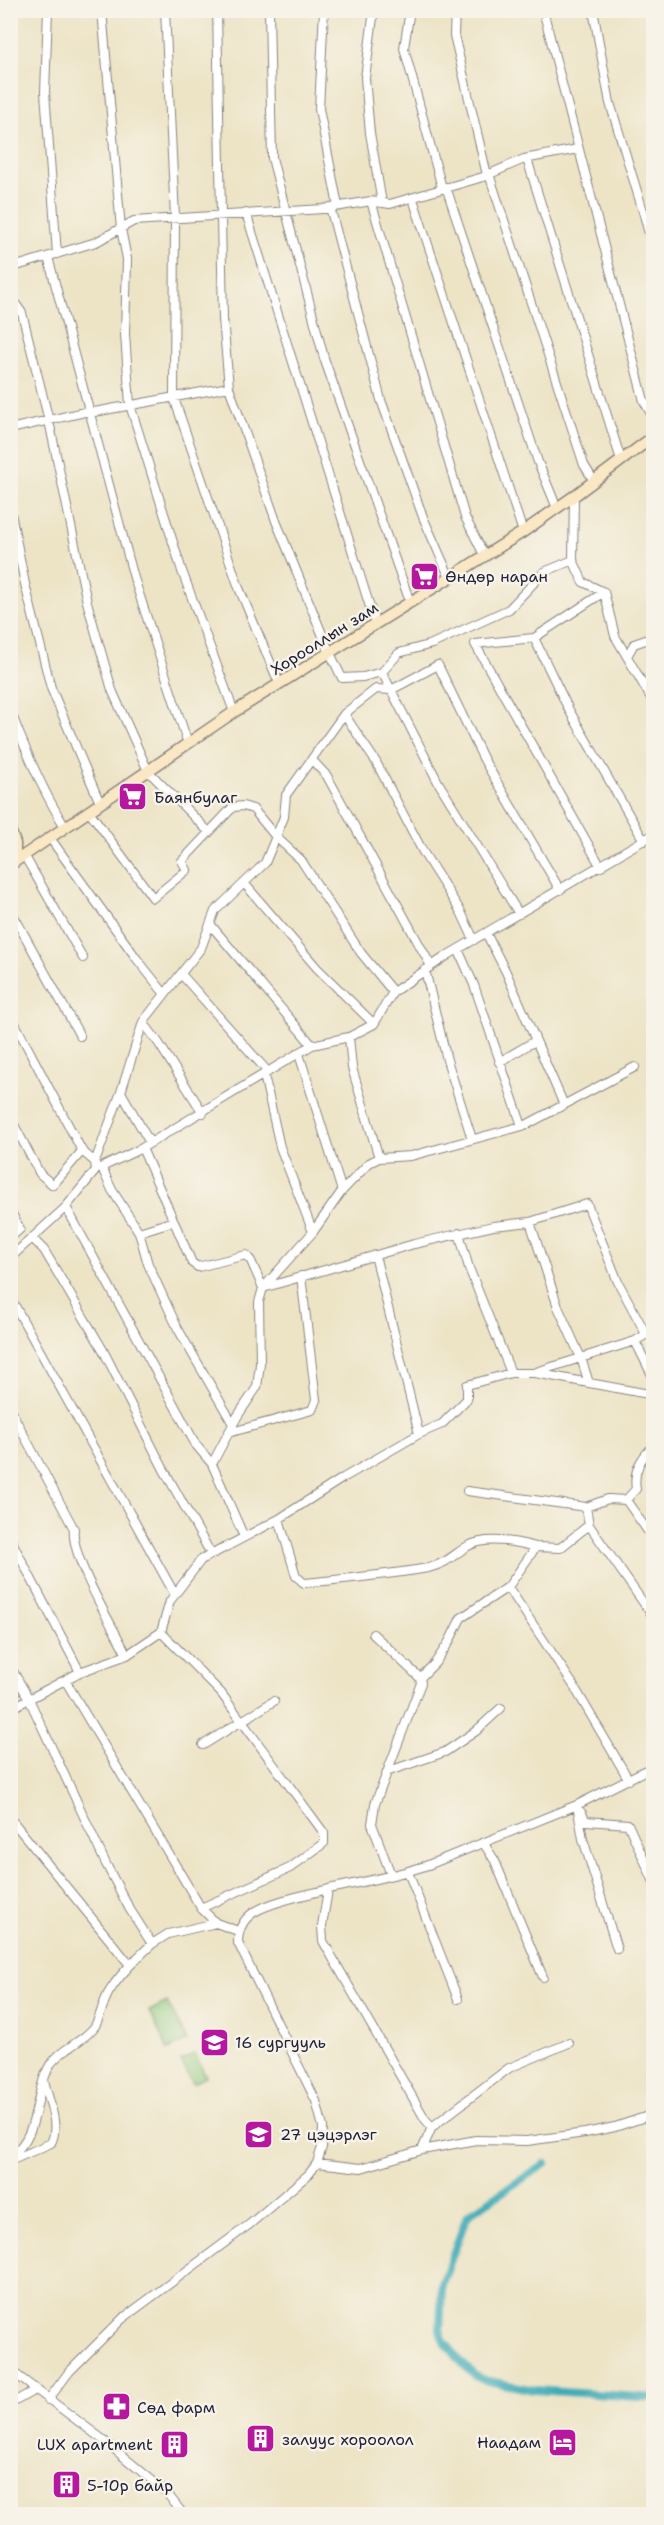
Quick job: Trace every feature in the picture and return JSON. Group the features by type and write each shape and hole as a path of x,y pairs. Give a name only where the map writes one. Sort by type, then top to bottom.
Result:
{"street":[{"path":"48,10 45,92 57,254"},
{"path":"102,10 121,229 127,259 125,334 130,405 182,571 234,712"},
{"path":"165,10 175,217 174,398 239,588 279,683"},
{"path":"217,10 223,319 229,387 276,521 342,678 363,677 382,672 399,653 432,644 509,609 544,572 573,560"},
{"path":"269,10 272,158 324,358 410,602"},
{"path":"324,10 319,109 334,207 381,400 423,517 450,578"},
{"path":"374,10 365,78 370,133 382,203"},
{"path":"410,10 404,48 444,188 538,462 557,508"},
{"path":"455,10 454,35 488,175 584,465 594,481"},
{"path":"543,10 644,401 654,419"},
{"path":"593,10 610,103 644,211 654,253"},
{"path":"653,10 654,26"},
{"path":"10,268 96,242 134,221 286,211 371,201 382,203 413,199 488,175 527,159 578,149"},
{"path":"527,159 621,460"},
{"path":"413,199 523,532"},
{"path":"371,201 465,517 485,557"},
{"path":"246,213 375,623"},
{"path":"48,257 134,578 188,744"},
{"path":"10,296 22,313 49,421 87,602 111,690 148,771 209,832"},
{"path":"10,429 89,412 229,387"},
{"name":"Хорооллын зам","path":"16,860 234,712 523,532 654,436"},
{"path":"574,496 573,560 583,582 604,592"},
{"path":"10,508 51,688 100,803"},
{"path":"601,867 475,644 534,638 604,592"},
{"path":"604,592 615,636 654,703"},
{"path":"627,656 634,644 654,637"},
{"path":"534,638 569,710 644,841"},
{"path":"10,1258 66,1207 98,1167 143,1022 201,948 215,911 266,863 284,817 286,795 344,714 376,689 391,690 438,665 484,760 560,890"},
{"path":"382,672 438,782 519,914"},
{"path":"10,710 50,804 65,827"},
{"path":"344,714 376,762 423,852 461,912 474,940"},
{"path":"312,760 327,776 428,968 447,1060 472,1139"},
{"path":"89,811 153,898 187,870 182,861 234,807 243,806 253,809 276,837 301,860 361,953 393,992"},
{"path":"10,830 15,843 16,860 82,958"},
{"path":"98,1167 142,1148 312,1045 349,1037 374,1024 393,992 428,968 654,834"},
{"path":"50,838 136,959 164,993"},
{"path":"244,882 317,968 374,1024"},
{"path":"10,909 80,1036"},
{"path":"210,924 312,1045"},
{"path":"486,933 506,972 564,1105"},
{"path":"458,949 474,985 522,1126"},
{"path":"181,974 266,1074 280,1147 313,1232"},
{"path":"10,1014 82,1151 98,1167 139,1232 148,1264 178,1329 233,1424"},
{"path":"143,1022 203,1113"},
{"path":"349,1037 352,1068 379,1158"},
{"path":"499,1062 535,1041"},
{"path":"298,1054 342,1191"},
{"path":"212,1464 233,1424 258,1387 259,1302 263,1288 313,1232 342,1191 369,1163 379,1158 411,1156 522,1126 635,1067"},
{"path":"121,1092 150,1143"},
{"path":"10,1117 40,1174 53,1185 82,1151"},
{"path":"142,1148 192,1263 198,1267 246,1255 263,1288"},
{"path":"263,1288 459,1233 530,1222 587,1204 618,1282 650,1332 635,1341 535,1373"},
{"path":"66,1207 196,1445 212,1464 244,1537"},
{"path":"10,1209 20,1230 10,1238"},
{"path":"139,1232 174,1221"},
{"path":"530,1222 558,1307 581,1358 589,1383"},
{"path":"459,1233 469,1268 512,1373"},
{"path":"33,1239 44,1250 103,1350 163,1468 211,1554"},
{"path":"375,1255 419,1434"},
{"path":"228,1433 312,1410 316,1400 301,1276"},
{"path":"10,1298 174,1593"},
{"path":"635,1341 654,1379"},
{"path":"10,1709 80,1672 127,1655 160,1632 174,1593 201,1560 279,1520 343,1478 419,1434 442,1424 467,1399 467,1385 512,1373 535,1373 654,1395"},
{"path":"10,1409 74,1528 73,1540 97,1597 127,1655"},
{"path":"626,1500 636,1489 634,1476 644,1454 654,1446"},
{"path":"467,1491 586,1507 608,1499 626,1500"},
{"path":"626,1500 654,1540"},
{"path":"586,1507 589,1525 654,1618"},
{"path":"279,1520 296,1576 304,1583 430,1567 452,1560 468,1546 483,1541 560,1548 589,1525"},
{"path":"10,1538 80,1672"},
{"path":"420,1678 435,1663 461,1618 508,1587 536,1547"},
{"path":"508,1587 572,1683 629,1780"},
{"path":"160,1632 206,1676 242,1721 326,1838 324,1843 295,1866 201,1908"},
{"path":"373,1634 420,1678 421,1683 375,1803 372,1824 391,1875"},
{"path":"10,1666 29,1700 106,1864 129,1908 152,1944"},
{"path":"65,1680 201,1908 216,1923 238,1931"},
{"path":"203,1745 274,1701"},
{"path":"388,1772 445,1752 476,1731 501,1708"},
{"path":"48,2400 69,2373 122,2319 250,2224 297,2186 317,2163 322,2147 323,2127 316,2101 238,1943 238,1931 246,1919 258,1910 306,1894 408,1872 484,1844 577,1805 654,1766"},
{"path":"577,1805 586,1821 628,1824 654,1882"},
{"path":"577,1805 583,1839 617,1949"},
{"path":"10,1818 130,1965"},
{"path":"484,1844 495,1862 543,1977"},
{"path":"408,1872 458,1999"},
{"path":"328,1890 322,1926 323,1941 425,2119 432,2127"},
{"path":"10,2156 21,2149 37,2111 44,2079 51,2064 94,2027 109,1992 130,1965 152,1944 168,1934 216,1923"},
{"path":"422,2150 432,2127 509,2068 569,2043"},
{"path":"10,2161 51,2144 55,2136 56,2128 44,2079"},
{"path":"317,2163 361,2168 422,2150 476,2140 527,2141 585,2133 654,2115"},
{"path":"10,2370 102,2439 166,2492 183,2514"},
{"path":"10,2404 35,2390"}],"green space":[{"path":"167,2002 187,2040 168,2050 149,2011"},
{"path":"195,2054 206,2077 193,2084 181,2061"}],"waterway":[{"path":"545,2164 469,2214 465,2221 442,2284 440,2330 444,2341 475,2376 484,2380 534,2390 654,2398"}],"place":[{"name":"Өндөр наран","path":"424,576"},
{"name":"Баянбулаг","path":"133,797"},
{"name":"16 сургууль","path":"214,2042"},
{"name":"27 цэцэрлэг","path":"259,2134"},
{"name":"Сөд фарм","path":"116,2407"},
{"name":"залуус хороолол","path":"261,2439"},
{"name":"Наадам","path":"562,2442"},
{"name":"LUX apartment","path":"174,2444"},
{"name":"5-10р байр","path":"66,2485"}]}
